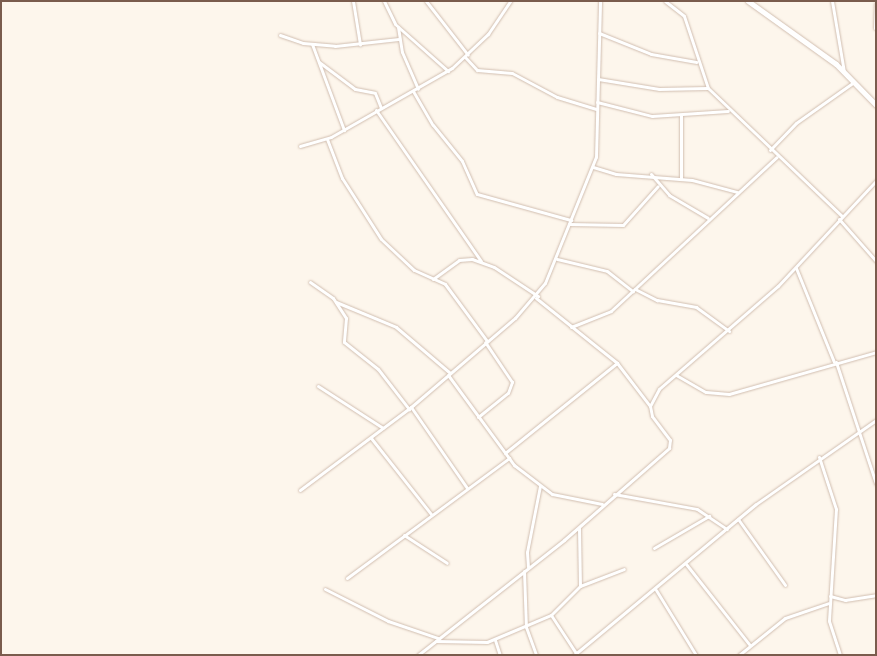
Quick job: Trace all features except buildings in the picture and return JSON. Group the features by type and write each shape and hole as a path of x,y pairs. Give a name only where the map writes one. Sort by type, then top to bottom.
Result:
{"main road":[{"path":"748,1 844,72 876,105"}],"street":[{"path":"353,1 360,44"},
{"path":"384,1 398,27 448,71"},
{"path":"426,1 477,70 512,73 550,94 596,109"},
{"path":"300,146 327,139 448,71 466,56 510,1"},
{"path":"300,490 410,408 537,297 557,259 570,222 593,168 600,1"},
{"path":"665,1 684,16 696,62 708,88 841,217 876,261"},
{"path":"832,1 844,72"},
{"path":"875,28 876,4"},
{"path":"398,27 399,39 418,89"},
{"path":"599,33 652,54 696,62"},
{"path":"280,34 312,44 360,44 399,39"},
{"path":"312,44 344,130"},
{"path":"319,62 355,89 375,93 381,108"},
{"path":"598,79 660,89 708,88"},
{"path":"770,150 796,123 854,82"},
{"path":"413,91 433,125 462,161 477,194 570,222 623,225 658,186"},
{"path":"597,102 635,114 681,115 729,110"},
{"path":"376,110 481,261 537,297 571,327 617,363 650,406 670,446 579,527 420,654"},
{"path":"681,115 681,179"},
{"path":"327,139 342,178 373,219 378,234 414,270 433,279 453,293 512,382 508,393 478,417"},
{"path":"571,327 604,315 634,290 708,218 777,157"},
{"path":"593,168 616,174 651,174 738,192"},
{"path":"651,174 658,186 708,218"},
{"path":"650,406 659,389 729,331 796,268 841,217 875,184"},
{"path":"557,259 607,271 634,290 657,300 696,307 729,331"},
{"path":"433,279 459,260 481,261"},
{"path":"796,268 835,362 856,433 876,484"},
{"path":"310,282 335,302 396,327 449,374 509,458 540,486 576,502 603,504"},
{"path":"335,302 348,322 341,336 344,342 378,369 410,408 467,488"},
{"path":"676,375 706,392 728,394 835,362 876,352"},
{"path":"505,453 617,363"},
{"path":"318,386 383,428"},
{"path":"551,615 575,654 656,590 738,519 819,457 876,420"},
{"path":"371,438 431,514"},
{"path":"819,457 836,509 829,602 831,631 840,655"},
{"path":"347,578 509,458"},
{"path":"528,567 527,552 540,486"},
{"path":"614,494 698,509 727,529"},
{"path":"654,548 709,516"},
{"path":"738,519 785,585"},
{"path":"579,527 580,586"},
{"path":"404,535 448,563"},
{"path":"686,564 749,644"},
{"path":"325,589 388,621 437,639 472,645 495,640 551,615 580,586 624,569"},
{"path":"524,571 526,627 536,655"},
{"path":"656,590 696,655"},
{"path":"830,596 845,600 876,595"},
{"path":"739,655 749,644 796,612 829,602"},
{"path":"495,640 500,655"}]}
